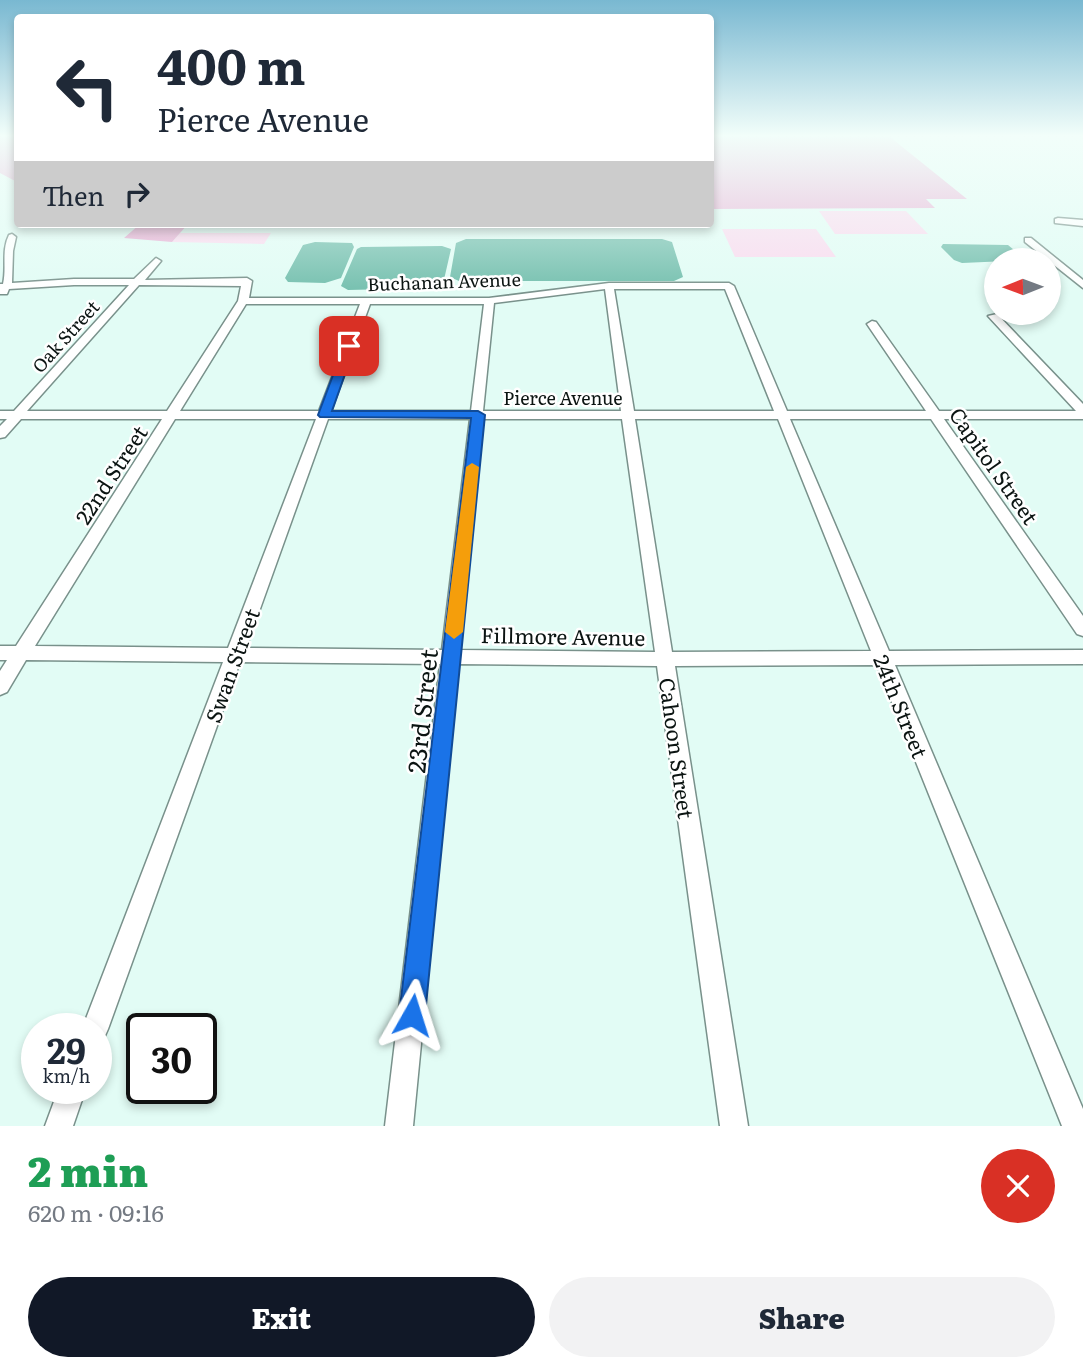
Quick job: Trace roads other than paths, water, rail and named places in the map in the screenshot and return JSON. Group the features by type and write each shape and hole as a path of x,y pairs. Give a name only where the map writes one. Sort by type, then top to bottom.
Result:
{"street":[{"path":"1058,221 1083,223"},
{"path":"1028,240 1082,284"},
{"path":"0,297 12,274 6,243"},
{"name":"Oak Street","path":"0,434 156,261"},
{"path":"4,287 74,282 137,282"},
{"name":"22nd Street","path":"0,687 243,301 246,282 137,282"},
{"name":"Buchanan Avenue","path":"243,301 489,301 610,286 729,286"},
{"name":"Cahoon Street","path":"610,286 734,1126"},
{"name":"24th Street","path":"729,286 1076,1126"},
{"name":"Swan Street","path":"101,1013 366,301"},
{"name":"23rd Street","path":"399,1126 489,301"},
{"name":"Capitol Street","path":"872,324 1083,629"},
{"path":"1002,326 1083,413"},
{"name":"Pierce Avenue","path":"0,415 1083,413"},
{"name":"Fillmore Avenue","path":"0,653 665,659 1083,657"},
{"path":"59,1126 67,1104"}]}
